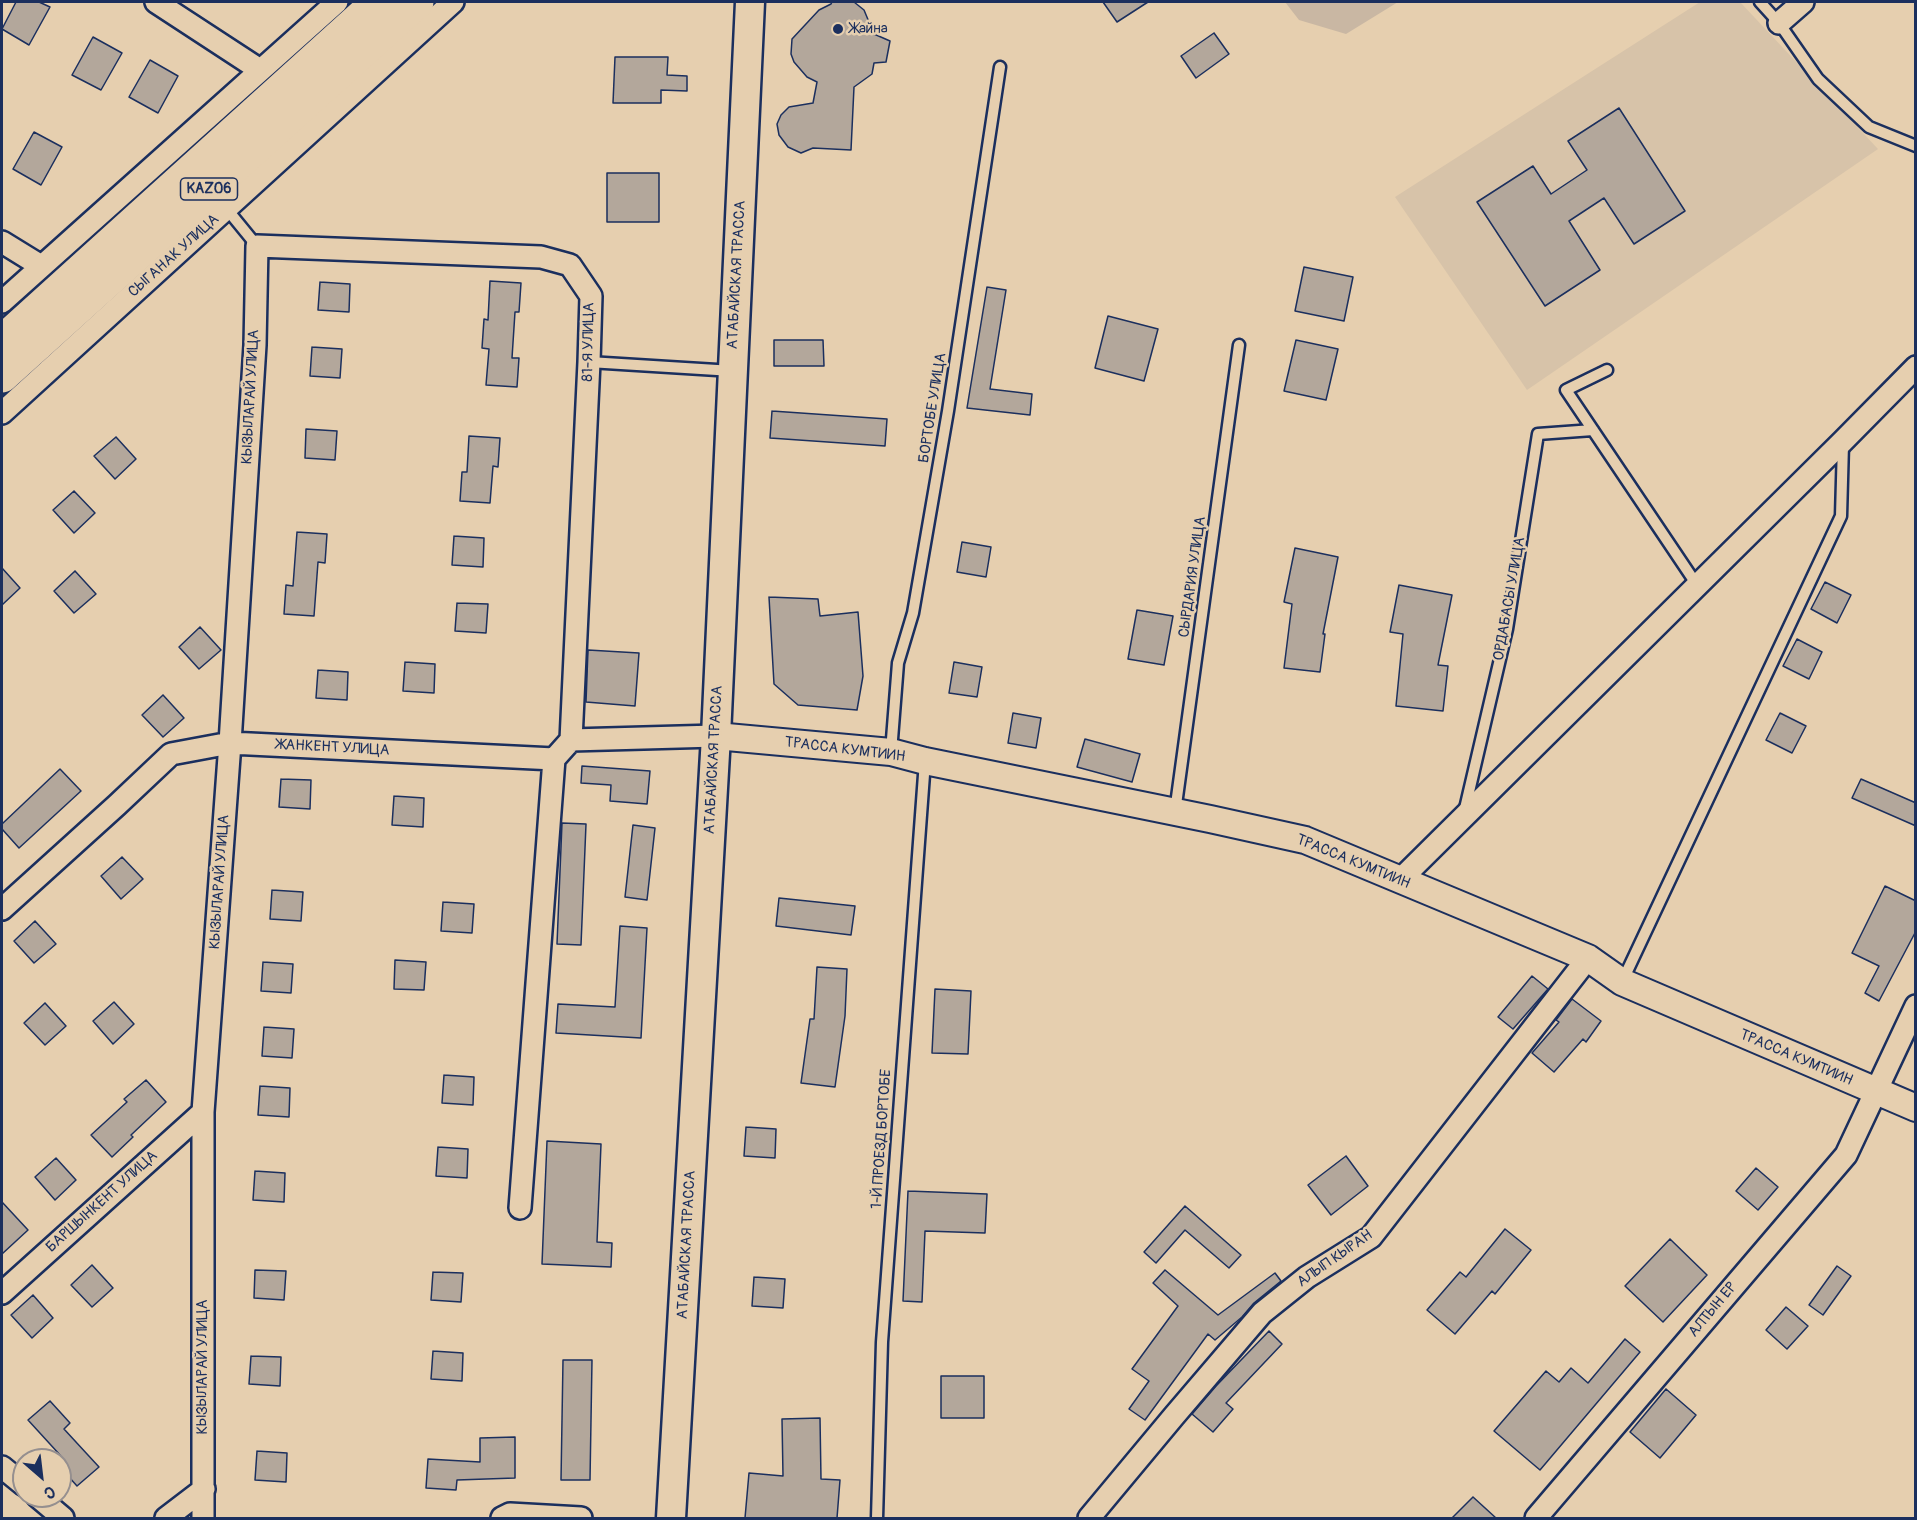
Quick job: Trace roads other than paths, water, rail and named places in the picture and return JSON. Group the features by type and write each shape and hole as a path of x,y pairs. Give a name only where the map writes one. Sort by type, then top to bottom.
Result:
{"highway":[{"name":"KАZ06","path":"2,342 378,2"},
{"name":"KАZ06","path":"2,376 417,2"}],"main road":[{"name":"АТАБАЙСКАЯ ТРАССА","path":"671,1518 716,736 750,2"}],"street":[{"path":"156,2 260,70"},
{"path":"2,302 337,2"},
{"name":"СЫГАНАК УЛИЦА","path":"2,413 453,2"},
{"path":"1779,23 1803,2"},
{"path":"2,242 40,266"},
{"name":"81-Я УЛИЦА","path":"257,246 541,257 570,265 591,296 590,362 571,740"},
{"name":"КЫЗЫЛАРАЙ УЛИЦА","path":"203,1518 203,1112 230,743 255,345 257,246"},
{"path":"1400,880 1916,367"},
{"path":"520,1208 554,759 571,740 716,736"},
{"name":"ТРАССА КУМТИИН","path":"716,736 891,752 1305,840 1588,958 1622,982 1916,1108"},
{"name":"ЖАНКЕНТ УЛИЦА","path":"2,909 171,754 230,743 554,759"},
{"name":"АЛЫП КЫРАН","path":"1089,1518 1262,1313 1307,1277 1371,1237 1588,958"},
{"name":"АЛТЫН ЕР","path":"1536,1518 1846,1155 1916,1006"},
{"name":"БАРШЫНКЕНТ УЛИЦА","path":"2,1293 203,1112"},
{"path":"166,1518 204,1489"},
{"path":"51,1508 63,1518"},
{"path":"502,1518 510,1514 581,1518"}],"lane":[{"path":"1760,2 1779,23 1818,79 1869,127 1916,146"},
{"name":"БОРТОБЕ УЛИЦА","path":"891,752 898,663 913,613 948,411 1000,67"},
{"path":"226,208 257,246"},
{"name":"СЫРДАРИЯ УЛИЦА","path":"1175,813 1239,345"},
{"path":"590,362 733,371"},
{"path":"1607,370 1566,390 1697,585"},
{"name":"ОРДАБАСЫ УЛИЦА","path":"1463,817 1507,629 1538,434 1593,430"},
{"path":"1622,982 1841,516 1843,441"},
{"name":"1-Й ПРОЕЗД БОРТОБЕ","path":"877,1518 882,1342 925,761"}],"place":[{"name":"Жайна","path":"838,29"}]}
